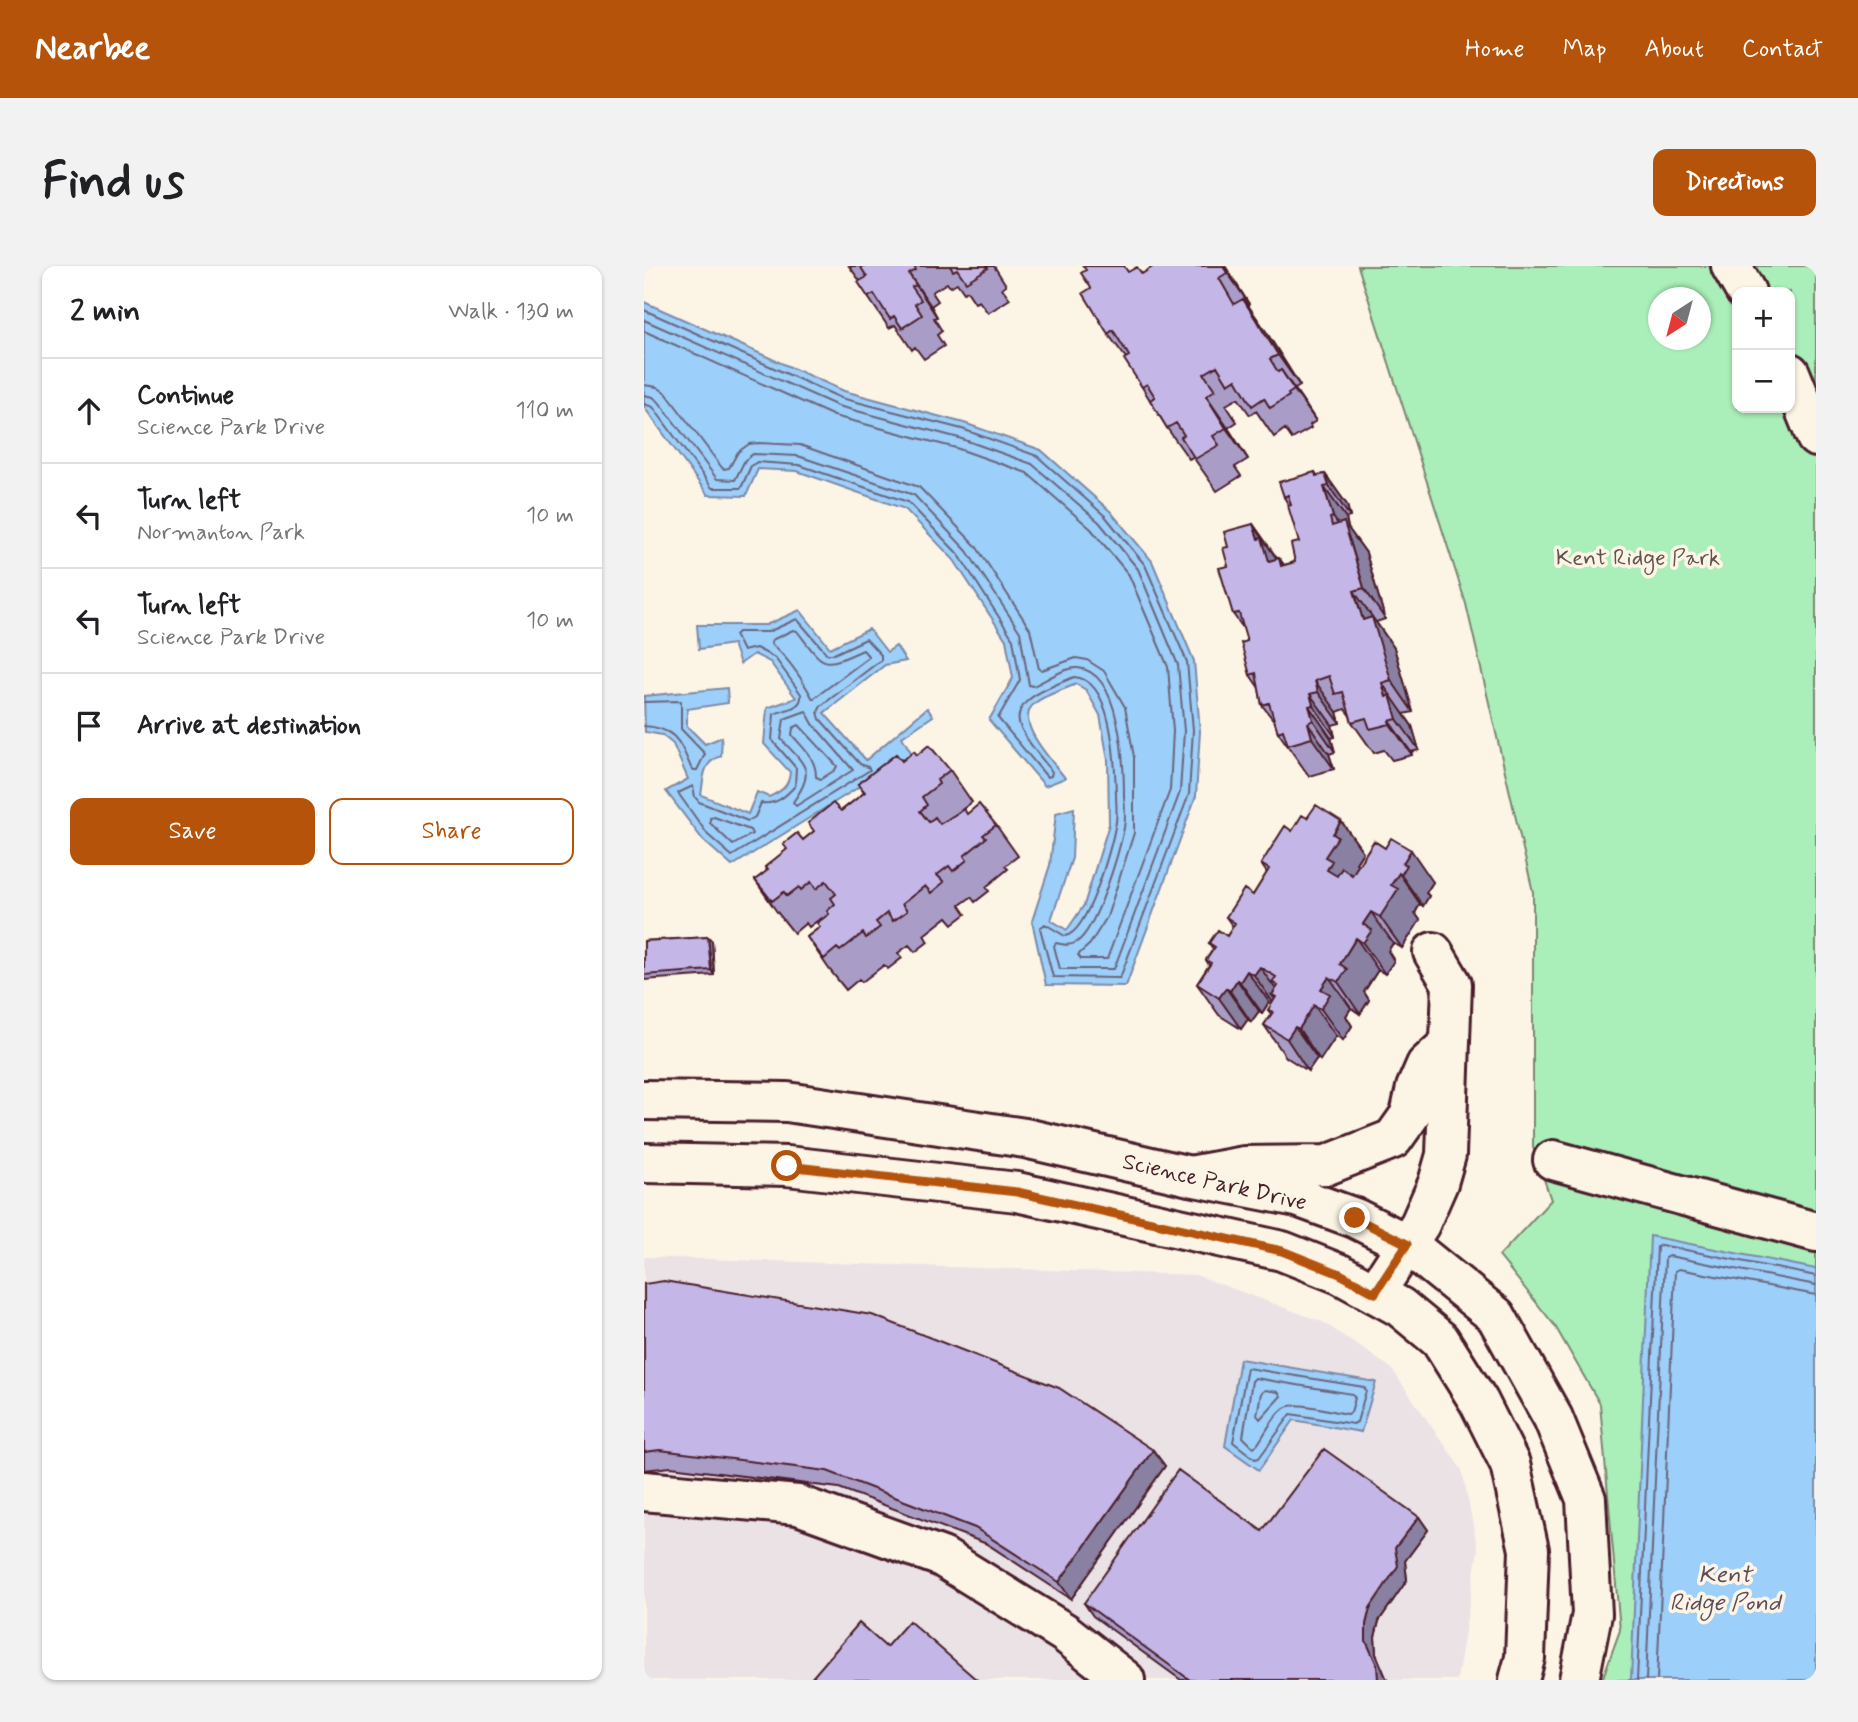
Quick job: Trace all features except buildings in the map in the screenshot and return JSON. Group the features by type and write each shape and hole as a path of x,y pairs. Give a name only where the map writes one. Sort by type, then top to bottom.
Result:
{"main road":[{"path":"1731,266 1743,287"},
{"path":"1795,386 1816,438"},
{"path":"1375,1293 1420,1224 1446,1155 1452,984 1433,952"},
{"path":"1190,1176 1245,1166 1327,1165 1393,1139 1410,1115 1416,1087 1426,1065 1449,1044"},
{"name":"Science Park Drive","path":"644,1100 788,1102 1025,1138 1190,1176 1297,1197 1355,1218 1407,1244 1496,1316 1553,1418 1586,1499 1592,1614 1579,1680"},
{"path":"1553,1160 1816,1232"},
{"path":"644,1163 787,1166 1017,1192 1282,1251 1340,1274 1400,1307 1440,1340 1479,1402 1510,1464 1529,1550 1525,1658 1519,1680"},
{"path":"644,1490 798,1505 942,1557 1066,1633 1125,1680"}],"shaded area":[{"path":"644,1257 1196,1275 1323,1322 1391,1368 1462,1470 1478,1550 1457,1680 644,1680"}],"green space":[{"name":"Kent Ridge Park","path":"1358,266 1816,266 1816,1680 1602,1680 1620,1630 1600,1404 1555,1326 1499,1256 1551,1200 1533,1147 1533,892 1466,604"}],"water":[{"path":"644,302 844,391 964,423 1041,450 1110,511 1152,561 1194,661 1200,731 1196,796 1126,986 1046,985 1032,921 1050,865 1056,813 1074,808 1072,858 1051,920 1067,930 1084,905 1109,824 1108,760 1100,715 1086,690 1076,684 1039,700 1029,711 1031,730 1065,778 1045,786 989,720 1013,678 1006,640 954,560 905,509 797,471 758,469 746,496 708,495 644,407"},
{"path":"800,610 830,648 869,629 887,652 896,646 906,661 885,665 824,713 866,760 927,708 933,716 902,737 912,754 732,866 703,840 666,791 688,779 673,744 662,735 645,732 644,696 727,688 728,703 687,709 687,726 705,744 722,737 721,756 707,766 701,795 748,814 757,792 769,797 781,790 788,781 790,772 764,744 767,708 796,698 770,662 754,654 740,664 733,644 699,649 697,625 766,625"},
{"name":"Kent Ridge Pond","path":"1650,1236 1816,1269 1816,1680 1631,1680"},
{"path":"1240,1359 1376,1382 1361,1432 1294,1420 1259,1470 1225,1446"}],"route":[{"path":"787,1166 1017,1192 1282,1251 1340,1274 1375,1293 1407,1244 1355,1218"}]}
